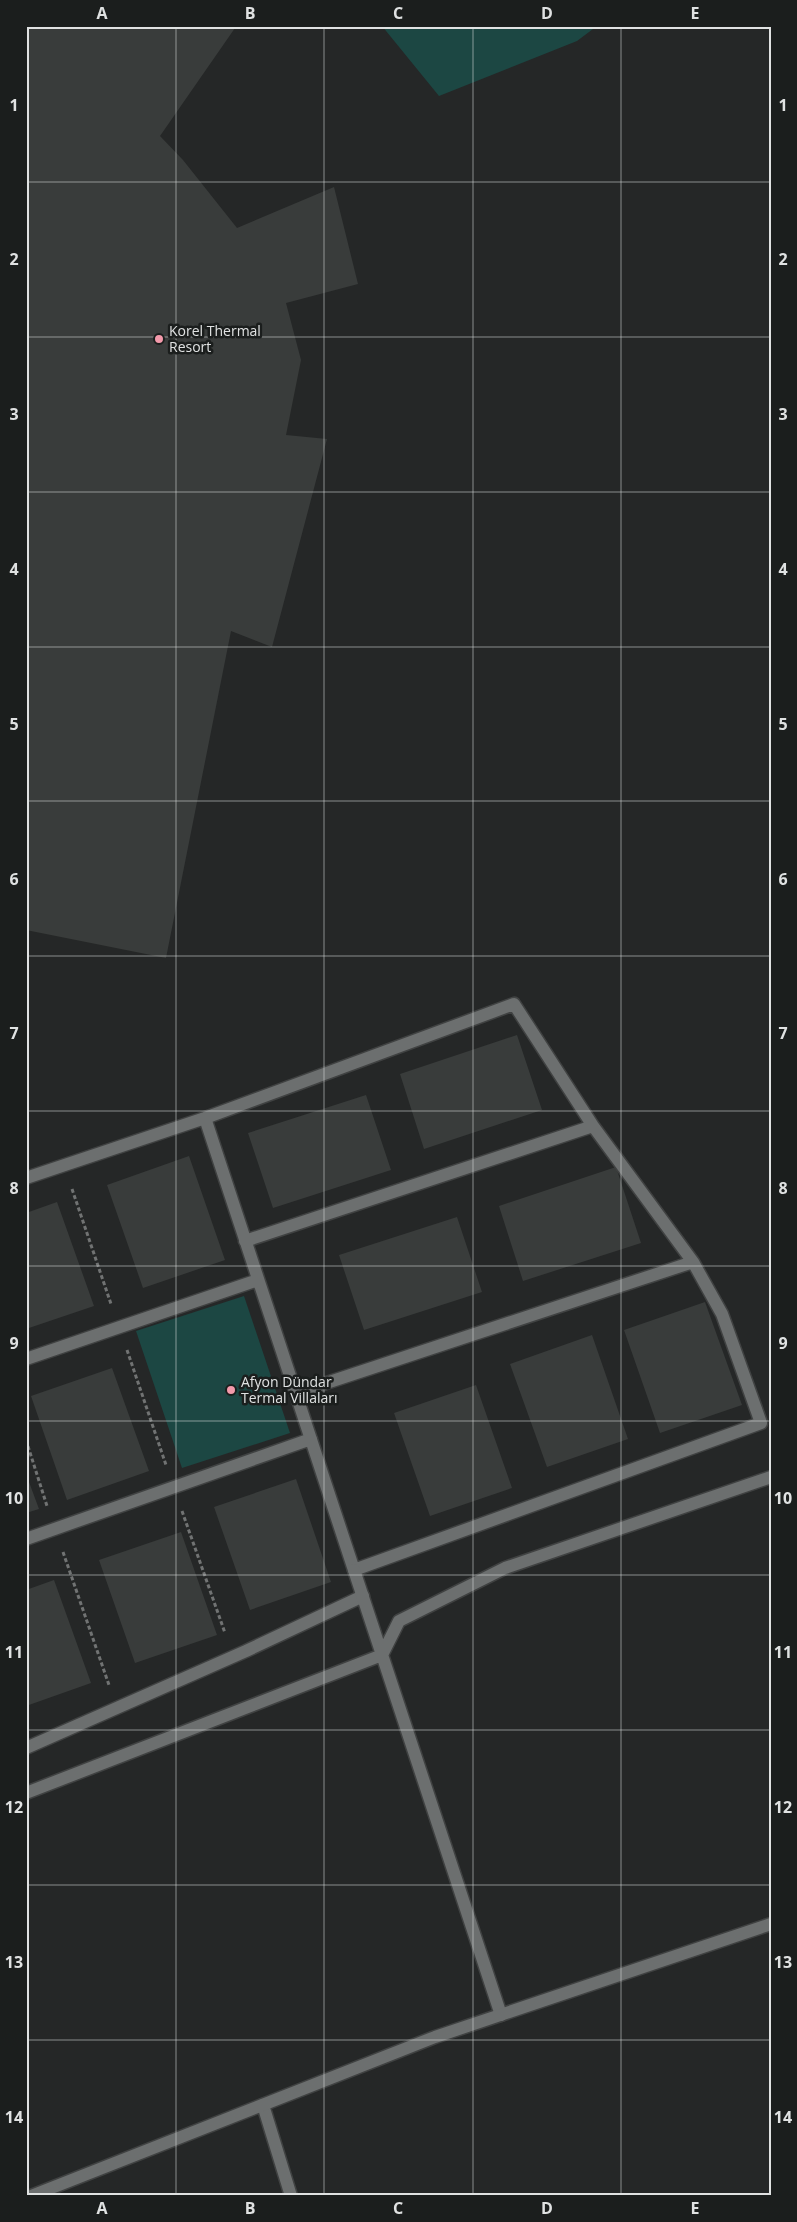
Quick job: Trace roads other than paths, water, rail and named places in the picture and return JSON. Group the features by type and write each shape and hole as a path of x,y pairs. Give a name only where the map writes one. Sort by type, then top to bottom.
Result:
{"street":[{"path":"26,1178 205,1118 514,1004 593,1126 693,1262 722,1314 761,1423 354,1570"},
{"path":"205,1118 501,2015"},
{"path":"245,1241 593,1126"},
{"path":"296,1393 693,1262"},
{"path":"26,1359 258,1280"},
{"path":"26,1539 311,1439"},
{"path":"26,1793 382,1656 399,1621 505,1568 771,1477"},
{"path":"26,1748 246,1651 362,1596"},
{"path":"32,2196 435,2038 771,1924"},
{"path":"263,2105 291,2196"}],"place":[{"name":"Korel Thermal Resort","path":"159,339"},
{"name":"Afyon Dündar Termal Villaları","path":"231,1390"}]}
